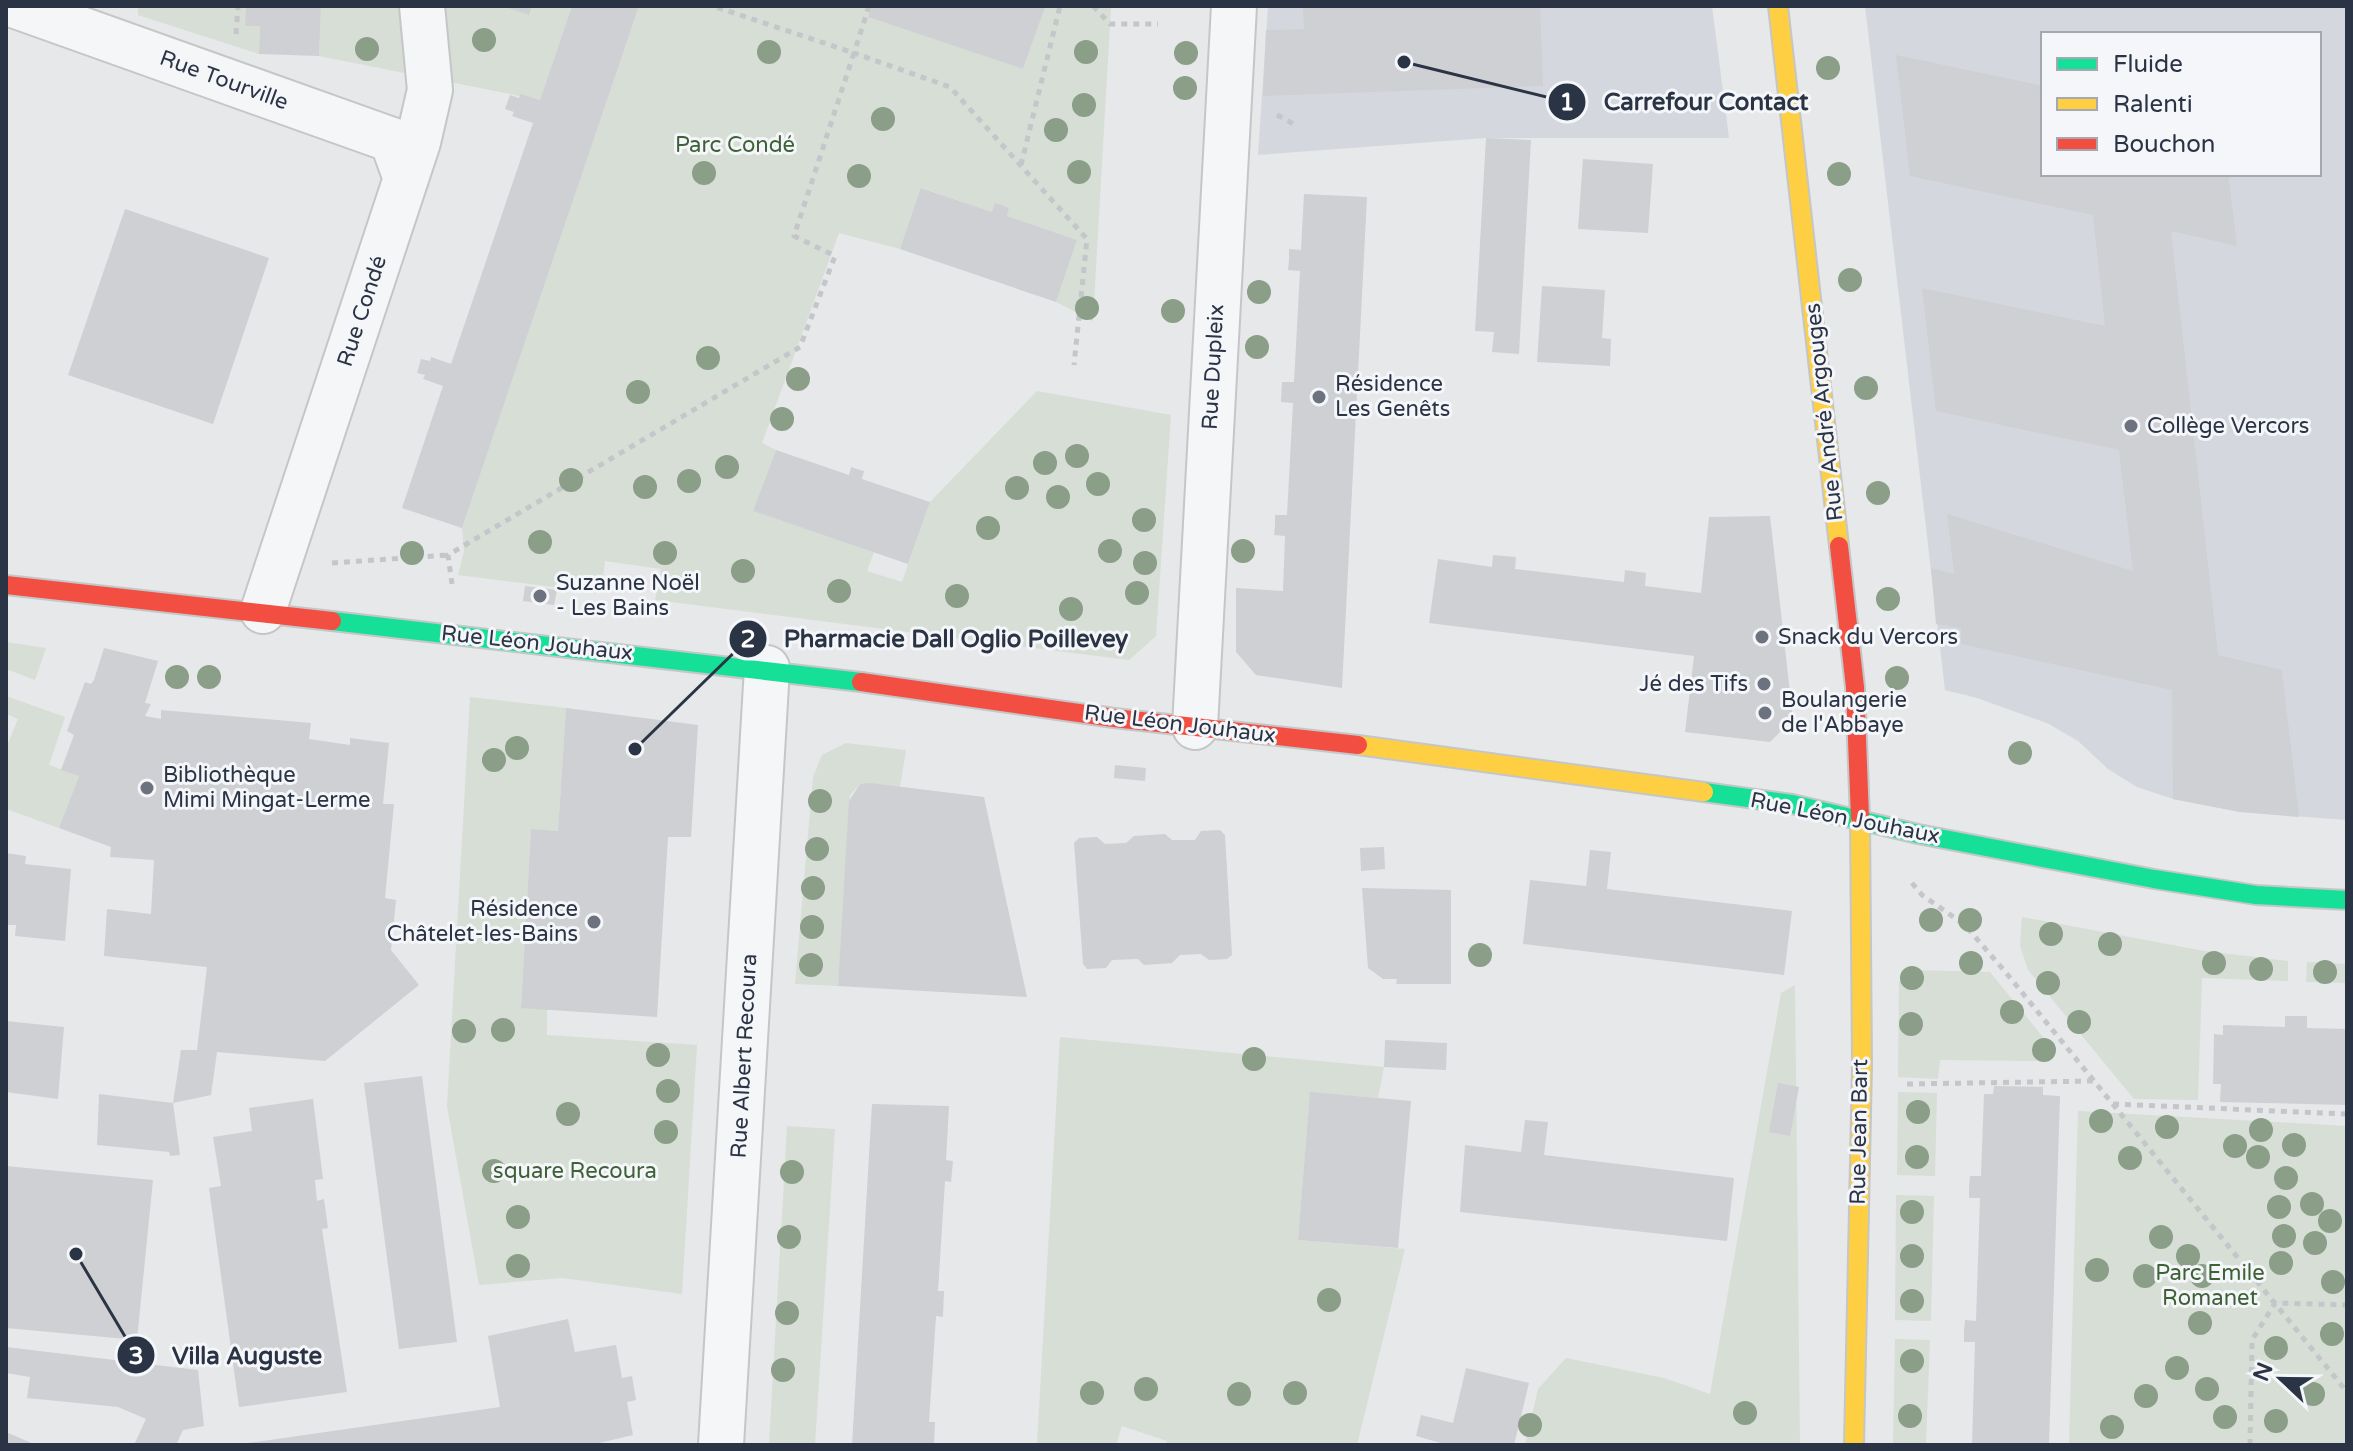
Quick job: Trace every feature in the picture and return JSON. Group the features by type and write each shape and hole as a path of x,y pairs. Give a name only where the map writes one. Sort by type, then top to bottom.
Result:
{"street":[{"name":"Rue Tourville","path":"16,6 392,140 412,160"},
{"name":"Rue Condé","path":"263,611 412,160 430,90 422,6"},
{"name":"Rue Dupleix","path":"1195,727 1234,6"},
{"name":"Rue André Argouges","path":"1778,6 1855,687 1861,819"},
{"name":"Rue Léon Jouhaux","path":"6,585 767,668 1195,727 1323,740 1792,804 1918,834 2210,888 2347,900"},
{"name":"Rue Albert Recoura","path":"721,1445 767,668"},
{"name":"Rue Jean Bart","path":"1854,1445 1862,983 1861,819"}],"path":[{"path":"713,6 950,87 1087,239 1074,365"},
{"path":"332,563 448,555 800,347 835,256 794,236 869,6"},
{"path":"1021,166 1060,6"},
{"path":"1093,6 1110,24 1158,24"},
{"path":"448,555 457,634"},
{"path":"1922,895 1965,925 2347,1392"},
{"path":"1892,1084 2094,1081"},
{"path":"2112,1104 2347,1114"},
{"path":"2275,1303 2347,1305"},
{"path":"2250,1445 2252,1340 2275,1303"}],"shaded area":[{"path":"1268,6 1712,6 1729,138 1486,138 1258,155"},
{"name":"Collège Vercors","path":"1865,6 2347,6 2347,820 2240,812 2173,799 2137,787 2108,769 2078,741 2049,724 1945,690"}],"green space":[{"path":"138,6 246,6 245,26 260,26 259,54 138,15"},
{"path":"321,6 572,6 540,100 319,56"},
{"name":"Parc Condé","path":"639,6 872,6 869,17 1023,69 1045,6 1111,6 1093,321 1056,302 1077,240 1007,216 1009,208 996,203 992,212 922,188 900,249 839,233 762,443 776,450 753,511 874,552 867,571 902,582 930,502 1037,391 1171,415 1156,636 1129,660 655,600 661,569 605,561 601,593 458,575 464,551 462,528"},
{"path":"6,642 46,648 35,680 6,669"},
{"path":"6,696 65,717 49,765 79,776 59,828 6,809 6,748 18,719 6,714"},
{"name":"square Recoura","path":"470,697 566,708 558,831 531,829 521,1007 547,1009 547,1035 697,1045 682,1294 562,1278 479,1285 447,1106"},
{"path":"846,743 906,750 900,787 860,784 850,795 838,986 795,984 813,777 822,755"},
{"path":"2022,917 2204,951 2288,961 2288,981 2202,978 2198,1100 2134,1099 2028,970 2020,946"},
{"path":"2307,962 2347,964 2347,983 2306,982"},
{"path":"1911,970 1990,972 2055,1052 2043,1061 1940,1060 1938,1079 1898,1077 1899,982"},
{"path":"1795,985 1800,1445 1525,1445 1538,1389 1566,1358 1664,1378 1710,1394 1781,993"},
{"path":"1060,1037 1384,1067 1378,1098 1310,1093 1298,1240 1405,1249 1357,1445 1166,1445 1167,1441 1122,1426 1116,1445 1037,1445"},
{"path":"1898,1092 1937,1093 1935,1176 1897,1175"},
{"name":"Parc Emile Romanet","path":"2078,1111 2347,1126 2347,1445 2069,1445"},
{"path":"787,1126 835,1129 815,1445 769,1445"},
{"path":"1896,1195 1934,1196 1931,1321 1895,1320"},
{"path":"1895,1339 1930,1340 1926,1445 1893,1444"}],"building":[{"path":"246,6 321,6 319,56 259,54 260,26 245,26"},
{"path":"503,6 532,6 529,15"},
{"path":"572,6 639,6 462,528 402,508 443,386 423,379 425,375 417,373 421,359 430,361 431,357 451,364 533,123 512,116 514,112 505,109 510,95 519,98 520,94 540,100"},
{"path":"872,6 1045,7 1023,69 868,17"},
{"path":"1303,6 1540,6 1543,86 1263,96 1266,30 1304,29"},
{"path":"1896,55 2041,86 2041,176 2228,176 2237,246 2171,231 2218,655 2282,670 2299,817 2240,812 2173,799 2172,690 1961,644 1961,628 1936,624 1931,568 1954,574 1947,514 2133,571 2119,450 1936,411 1922,288 2105,326 2093,215 1910,176"},
{"path":"1486,138 1531,140 1519,354 1492,352 1494,332 1475,331"},
{"path":"1583,159 1653,164 1648,233 1578,229"},
{"path":"921,188 992,212 995,203 1002,205 1009,208 1007,216 1077,240 1056,302 900,249"},
{"name":"Résidence Les Genêts","path":"1304,194 1367,197 1342,688 1256,675 1236,652 1236,588 1283,591 1285,536 1274,535 1275,515 1287,515 1293,403 1281,402 1282,382 1294,382 1300,271 1288,270 1289,249 1301,250"},
{"path":"125,209 269,258 213,424 68,375"},
{"path":"1542,286 1605,290 1602,338 1611,339 1610,366 1537,362"},
{"path":"776,450 849,475 851,467 864,471 862,479 930,502 908,564 753,511"},
{"path":"1770,516 1793,719 1770,742 1685,732 1694,656 1429,623 1438,559 1492,567 1493,555 1516,557 1515,569 1624,582 1625,570 1646,573 1645,586 1701,593 1709,517"},
{"name":"Suzanne Noël - Les Bains","path":"525,586 557,590 554,605 523,601"},
{"path":"104,648 158,661 145,703 151,704 145,716 161,719 161,710 311,723 309,739 350,745 350,738 389,743 383,804 394,804 385,898 396,900 391,950 419,985 325,1061 217,1052 211,1095 173,1103 181,1050 197,1050 207,967 104,956 107,909 151,914 154,860 110,857 111,847 59,828 79,776 61,770 74,735 67,731 85,682 91,684 94,680"},
{"name":"Résidence Châtelet-les-Bains","path":"566,708 698,725 691,837 668,837 657,1017 521,1008 531,829 558,831"},
{"path":"1115,765 1146,768 1145,781 1114,778"},
{"path":"860,784 984,797 1027,997 838,986 849,801"},
{"path":"1220,830 1225,835 1232,955 1227,959 1209,960 1201,954 1180,955 1172,963 1144,965 1138,959 1112,960 1106,968 1087,969 1083,964 1074,843 1079,838 1097,837 1105,844 1126,843 1134,836 1165,834 1172,840 1195,840 1201,831"},
{"path":"1384,847 1385,869 1361,871 1360,848"},
{"path":"1590,850 1611,852 1607,889 1792,911 1784,975 1523,944 1530,880 1586,886"},
{"path":"6,853 26,856 25,864 71,869 65,941 15,936 16,925 6,925"},
{"path":"1362,888 1451,890 1451,984 1396,984 1397,979 1383,979 1368,968"},
{"path":"2285,1016 2307,1016 2307,1028 2347,1029 2347,1105 2220,1102 2221,1084 2213,1084 2214,1034 2223,1035 2223,1025 2285,1027"},
{"path":"6,1021 64,1027 58,1099 6,1092"},
{"path":"1385,1040 1447,1043 1446,1070 1384,1067"},
{"path":"422,1076 457,1342 399,1349 364,1083"},
{"path":"1778,1083 1799,1087 1790,1136 1769,1132"},
{"path":"1994,1086 2043,1087 2043,1095 2060,1096 2049,1445 1972,1445 1975,1342 1964,1342 1964,1331 1965,1320 1976,1321 1980,1198 1969,1198 1969,1187 1970,1176 1981,1176 1984,1094 1993,1094"},
{"path":"1310,1092 1411,1101 1398,1248 1298,1240"},
{"path":"99,1094 173,1103 180,1155 97,1145"},
{"path":"313,1099 323,1179 315,1180 317,1201 324,1199 328,1228 322,1229 347,1392 239,1407 209,1188 221,1186 213,1137 252,1131 249,1108"},
{"path":"872,1104 949,1106 946,1160 953,1161 951,1182 945,1181 938,1291 944,1291 943,1317 936,1316 929,1422 935,1422 934,1445 852,1445"},
{"path":"1525,1120 1548,1122 1544,1155 1734,1178 1727,1241 1460,1212 1465,1145 1521,1152"},
{"path":"6,1166 153,1180 137,1340 6,1328"},
{"path":"568,1319 575,1352 616,1345 622,1378 632,1376 636,1400 627,1402 633,1435 591,1445 234,1445 500,1407 488,1336"},
{"path":"6,1347 198,1370 204,1426 183,1430 176,1445 134,1445 146,1419 118,1407 27,1398 30,1377 6,1373"},
{"path":"1466,1368 1529,1383 1514,1445 1448,1445 1416,1436 1421,1415 1453,1423"},
{"path":"6,1432 36,1445 6,1445"}],"traffic: fast":[{"path":"332,621 861,682"},
{"path":"1704,792 1792,804 1918,834 2154,879 2256,895 2347,900"}],"traffic: slow":[{"path":"1778,6 1839,546"},
{"path":"1358,745 1704,792"},
{"path":"1854,1445 1862,1066 1860,818"}],"traffic: jam":[{"path":"1839,546 1855,687 1860,818"},
{"path":"6,585 332,621"},
{"path":"861,682 1114,718 1358,745"}],"place":[{"name":"Carrefour Contact","path":"1404,62"},
{"name":"Résidence Les Genêts","path":"1319,397"},
{"name":"Collège Vercors","path":"2131,426"},
{"name":"Suzanne Noël - Les Bains","path":"540,596"},
{"name":"Snack du Vercors","path":"1762,637"},
{"name":"Jé des Tifs","path":"1764,684"},
{"name":"Boulangerie de l'Abbaye","path":"1765,713"},
{"name":"Pharmacie Dall Oglio Poillevey","path":"635,749"},
{"name":"Bibliothèque Mimi Mingat-Lerme","path":"147,788"},
{"name":"Résidence Châtelet-les-Bains","path":"594,922"},
{"name":"Villa Auguste","path":"76,1254"}]}
